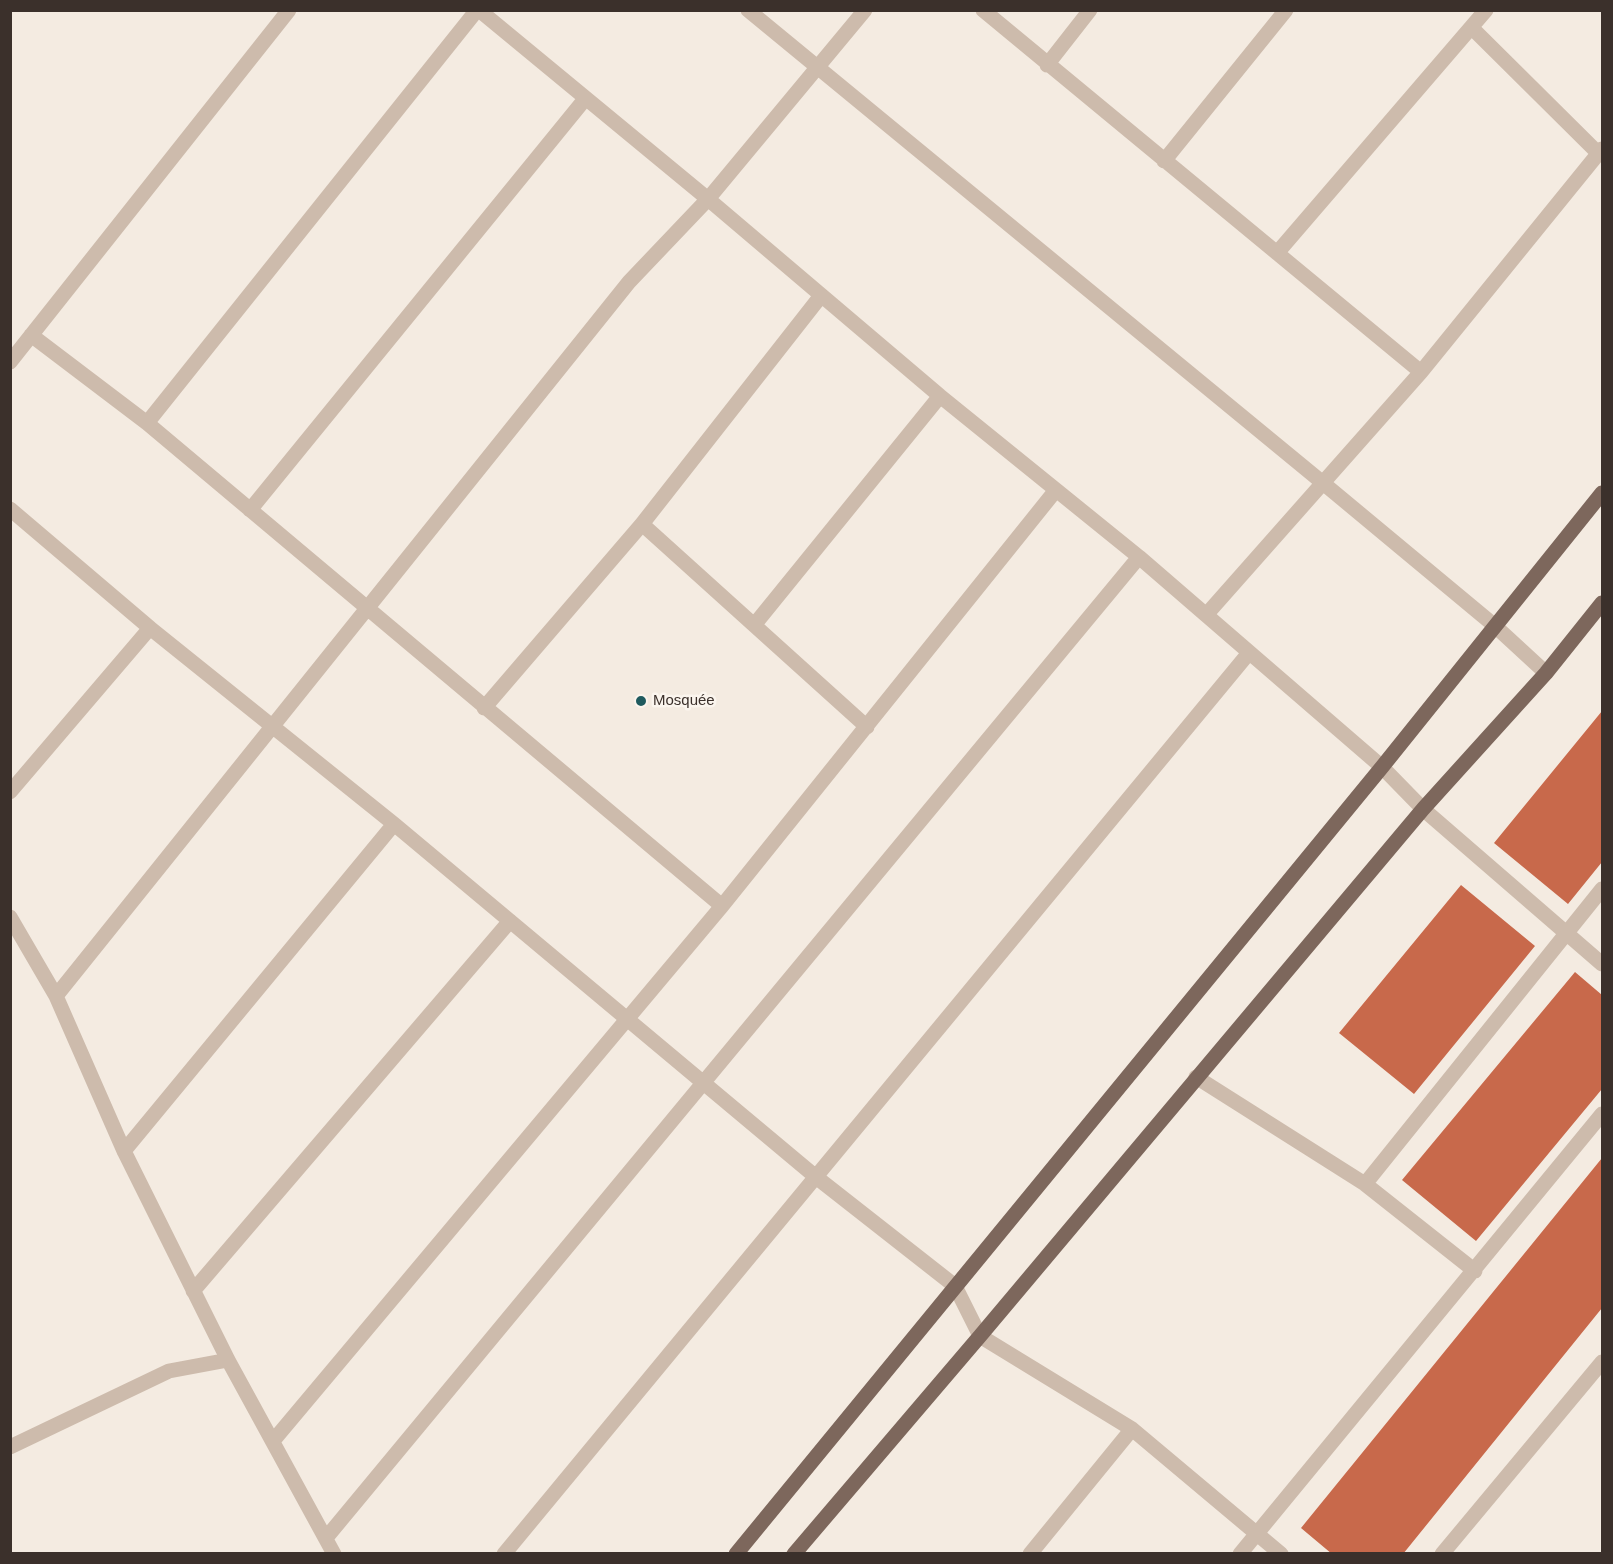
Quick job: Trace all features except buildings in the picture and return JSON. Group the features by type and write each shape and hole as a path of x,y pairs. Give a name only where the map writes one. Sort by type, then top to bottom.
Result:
{"main road":[{"path":"736,1554 1382,767 1602,493"},
{"path":"794,1554 1423,809 1546,673 1602,603"}],"street":[{"path":"10,362 289,10"},
{"path":"147,423 478,10 708,199 820,297 1139,557 1248,654 1382,767 1423,809 1602,964"},
{"path":"748,10 1323,483 1495,626 1546,673"},
{"path":"56,996 270,726 629,282 708,199 865,10"},
{"path":"984,10 1047,66 1421,372"},
{"path":"1047,66 1090,10"},
{"path":"1164,160 1286,10"},
{"path":"1277,253 1486,10"},
{"path":"1206,615 1421,372 1601,151 1472,28"},
{"path":"250,510 585,99"},
{"path":"484,708 642,524 820,297"},
{"path":"31,335 147,423 722,906"},
{"path":"755,624 940,396"},
{"path":"273,1441 722,906 1056,490"},
{"path":"10,509 150,628 394,824 816,1177 955,1287 980,1336 1132,1429 1281,1554"},
{"path":"642,524 867,727"},
{"path":"326,1538 705,1084 1139,557"},
{"path":"10,792 150,628"},
{"path":"504,1554 1248,654"},
{"path":"124,1151 394,824"},
{"path":"1365,1184 1602,889"},
{"path":"10,917 56,996 124,1151 228,1360 334,1554"},
{"path":"193,1291 510,921"},
{"path":"1196,1077 1365,1184 1474,1271"},
{"path":"1240,1554 1602,1114"},
{"path":"10,1447 169,1371 228,1360"},
{"path":"1442,1554 1602,1362"},
{"path":"1029,1554 1132,1429"}],"place":[{"name":"Mosquée","path":"641,701"}]}
